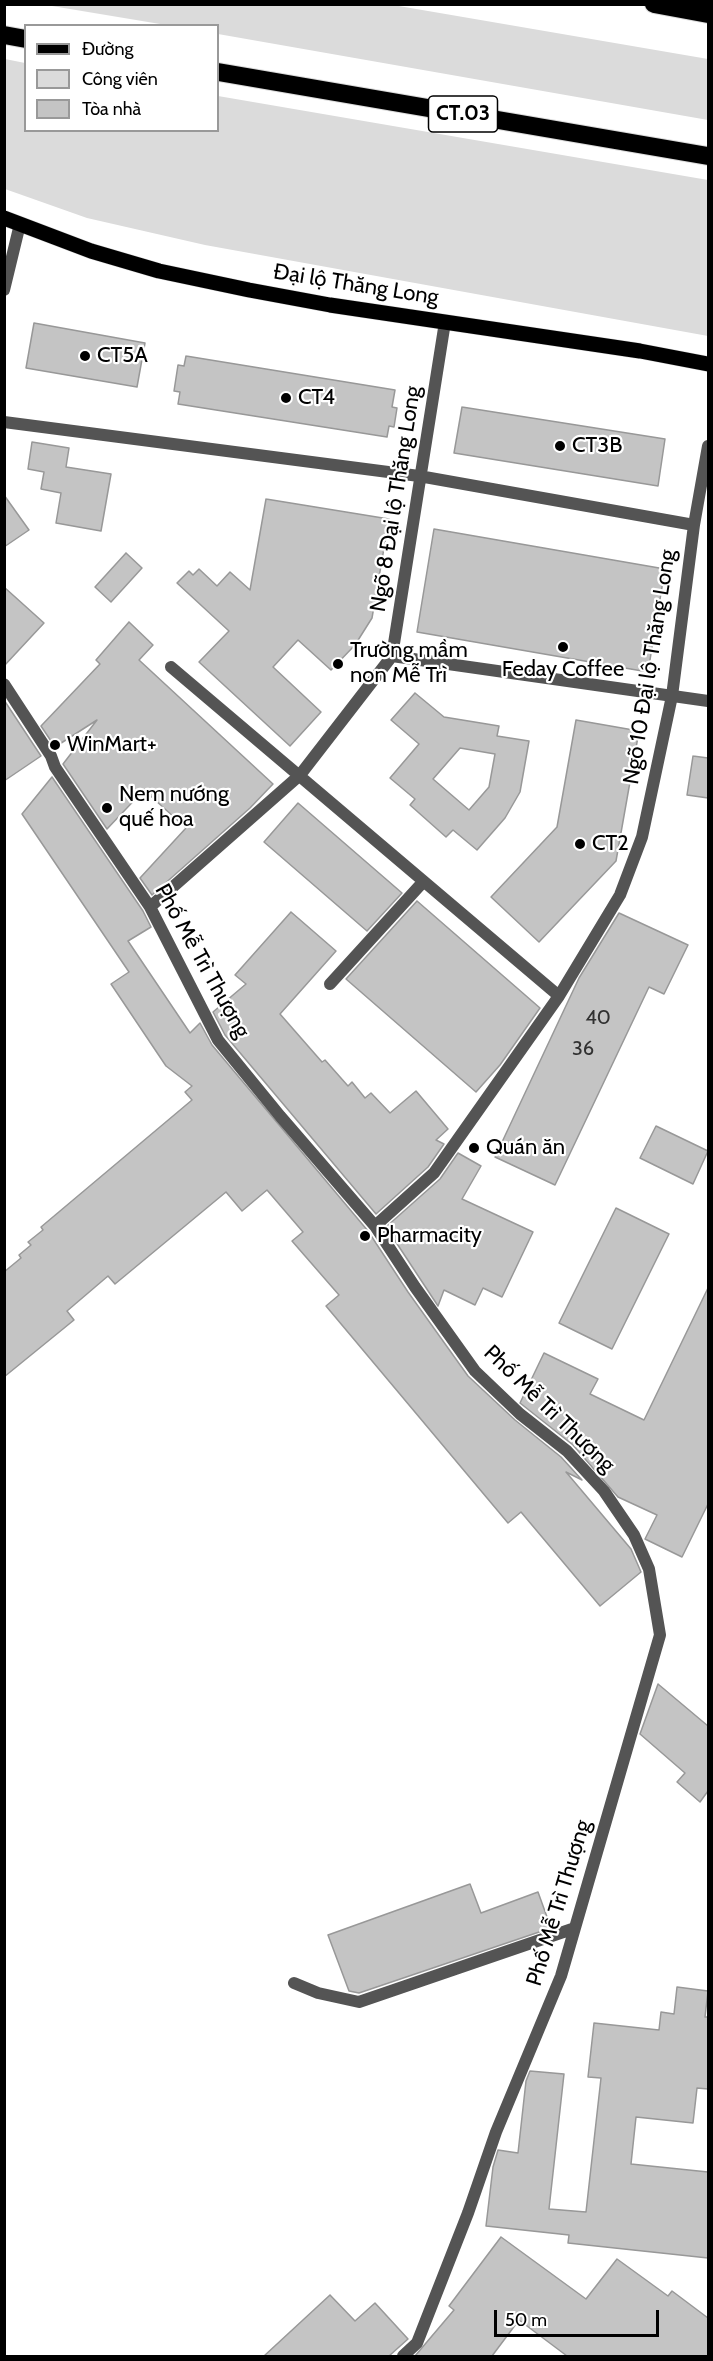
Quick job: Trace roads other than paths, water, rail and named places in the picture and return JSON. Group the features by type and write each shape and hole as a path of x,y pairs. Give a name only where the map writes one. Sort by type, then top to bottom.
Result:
{"highway":[{"path":"654,4 708,14"},
{"path":"4,35 24,39"},
{"name":"CT.03","path":"219,72 708,156"}],"main road":[{"name":"Đại lộ Thăng Long","path":"4,218 91,251 159,271 319,303 708,364"}],"street":[{"path":"4,290 20,224"},
{"name":"Ngõ 8 Đại lộ Thăng Long","path":"150,907 300,775 392,656 419,476 440,362 444,322"},
{"path":"4,422 419,476 694,525"},
{"name":"Ngõ 10 Đại lộ Thăng Long","path":"375,1226 434,1173 559,996 620,895 642,837 672,696 694,525 708,446"},
{"path":"392,656 708,701"},
{"path":"171,667 559,996"},
{"name":"Phố Mễ Trì Thượng","path":"4,684 56,767 150,907 218,1040 375,1226 475,1371 520,1414 567,1451 604,1491 634,1535 649,1569 660,1635 561,1976 495,2132 468,2213 417,2343 403,2356"},
{"path":"330,984 423,882"},
{"path":"294,1983 318,1994 359,2002 575,1928"}],"place":[{"name":"CT5A","path":"85,356"},
{"name":"CT4","path":"286,398"},
{"name":"CT3B","path":"560,446"},
{"name":"Feday Coffee","path":"563,647"},
{"name":"Trường mầm non Mễ Trì","path":"338,664"},
{"name":"WinMart+","path":"55,745"},
{"name":"Nem nướng quế hoa","path":"107,808"},
{"name":"CT2","path":"580,844"},
{"name":"Quán ăn","path":"474,1148"},
{"name":"Pharmacity","path":"365,1236"}]}
